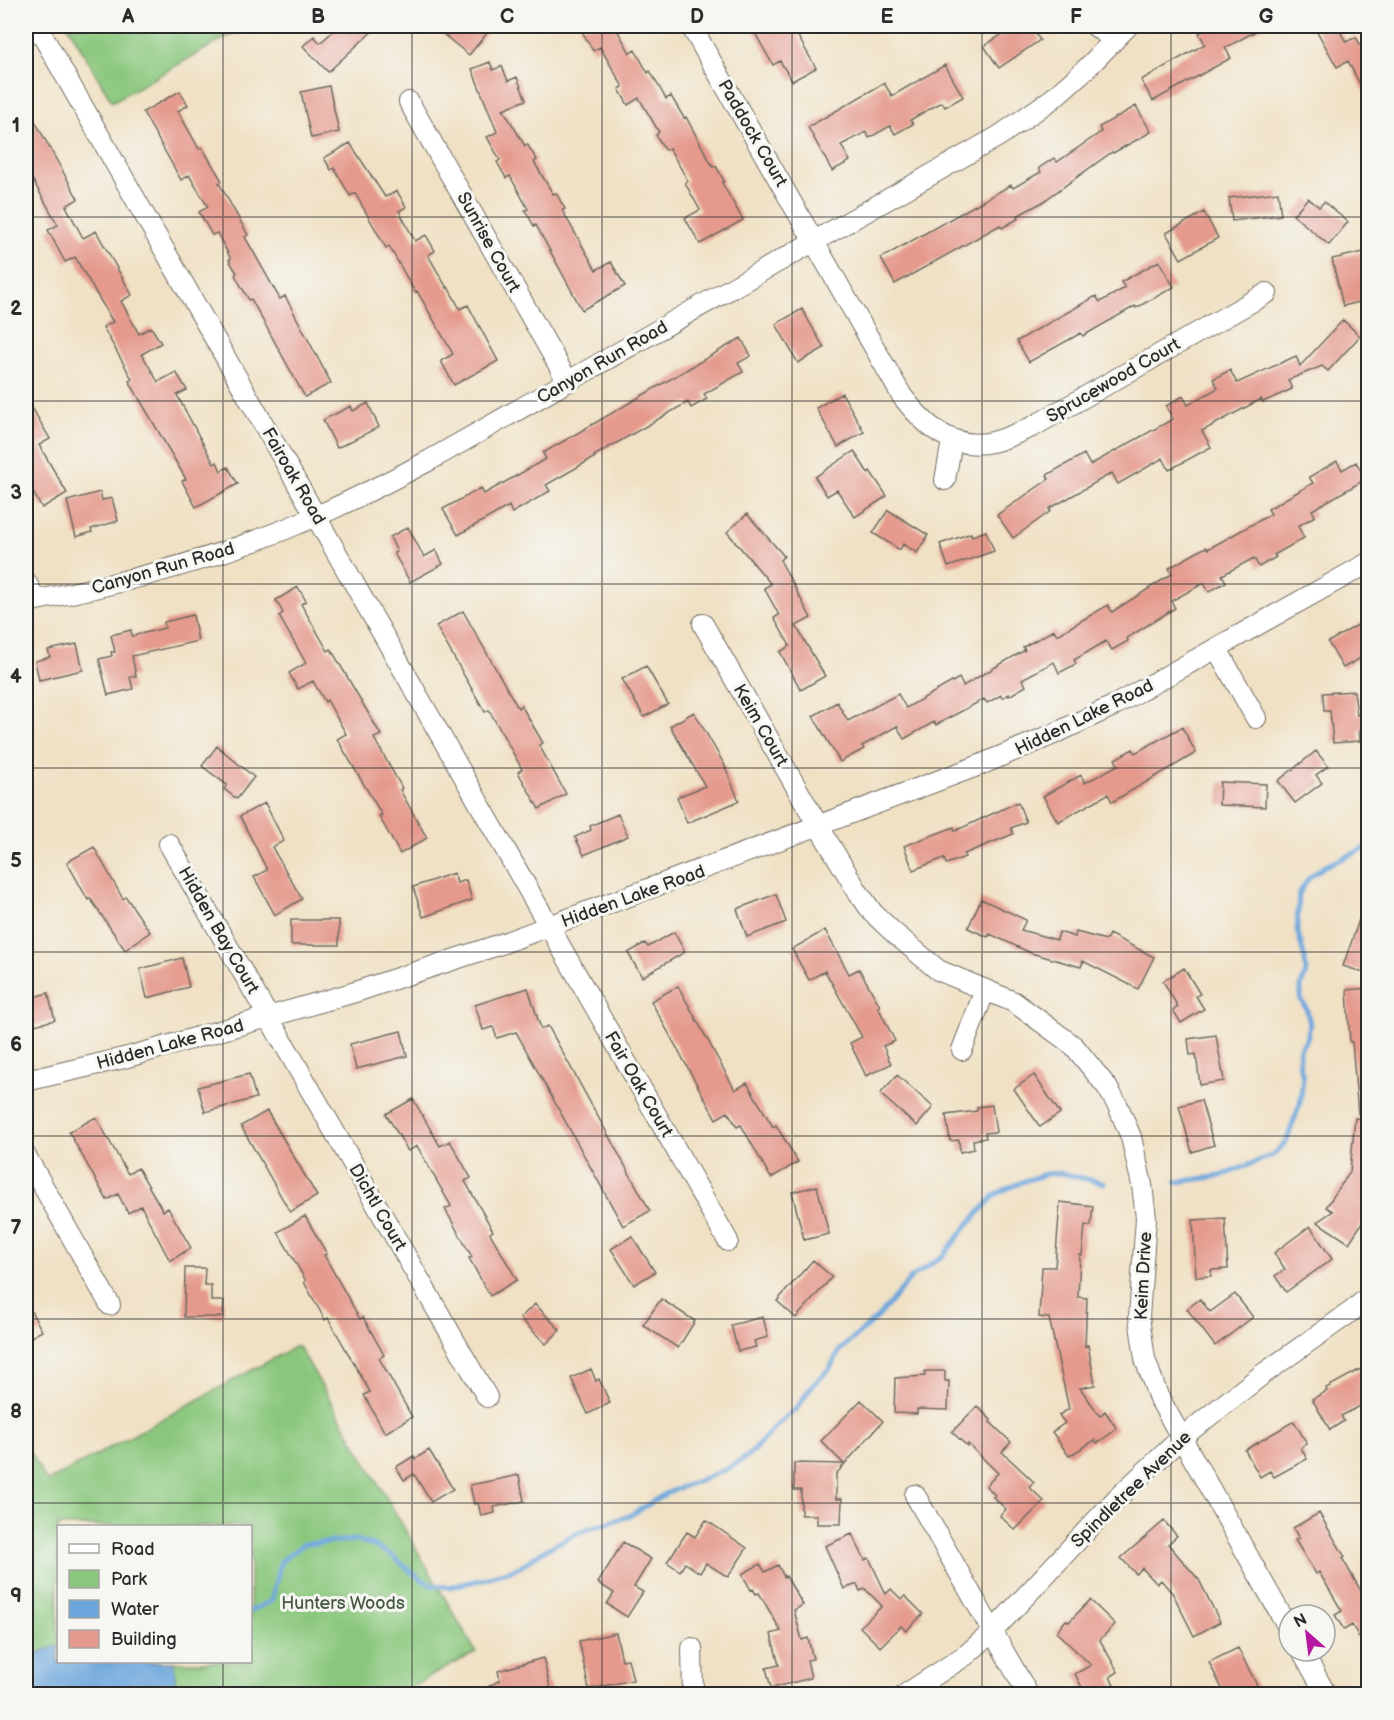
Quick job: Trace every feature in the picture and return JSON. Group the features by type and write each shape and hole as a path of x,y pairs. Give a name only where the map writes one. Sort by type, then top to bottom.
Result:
{"street":[{"name":"Fairoak Road","path":"37,26 550,927"},
{"name":"Paddock Court","path":"691,26 814,241"},
{"path":"1095,26 1113,39"},
{"name":"Canyon Run Road","path":"31,601 104,586 252,541 317,516 430,460 999,136 1035,113 1087,68 1128,26"},
{"name":"Sunrise Court","path":"410,102 568,382"},
{"name":"Sprucewood Court","path":"814,241 902,396 924,422 952,441 979,444 992,442 1032,427 1267,293"},
{"path":"945,480 952,441"},
{"name":"Hidden Lake Road","path":"26,1081 128,1057 352,993 550,927 980,765 1113,706 1368,563"},
{"path":"26,582 31,601"},
{"name":"Keim Court","path":"703,624 819,827"},
{"path":"1217,649 1256,718"},
{"name":"Keim Drive","path":"819,827 858,892 873,913 893,932 938,969 1014,1002 1074,1046 1101,1077 1118,1106 1131,1137 1142,1185 1146,1218 1139,1317 1143,1349 1158,1396 1277,1608"},
{"name":"Hidden Bay Court","path":"170,844 269,1017"},
{"name":"Fair Oak Court","path":"550,927 728,1241"},
{"path":"962,1050 986,990"},
{"name":"Dichtl Court","path":"269,1017 487,1397"},
{"path":"26,1156 110,1305"},
{"name":"Spindletree Avenue","path":"906,1695 966,1655 992,1632 1102,1514 1181,1438 1368,1297"},
{"path":"915,1495 1028,1695"},
{"path":"692,1648 693,1695"},
{"path":"1309,1663 1326,1695"}],"green space":[{"path":"68,26 246,26 112,102"},
{"name":"Hunters Woods","path":"298,1345 476,1652 398,1694 26,1694 26,1445 47,1482"}],"water":[{"path":"57,1646 57,1663 173,1663 177,1694 26,1694 26,1658"}],"building":[{"path":"339,26 378,26 328,72 303,46 314,36 320,43"},
{"path":"433,26 493,26 469,55"},
{"path":"579,26 615,26 630,53 635,50 666,99 671,96 684,118 686,117 713,167 716,166 724,181 722,183 743,220 700,244 685,218 700,210 685,183 688,181 669,148 665,150 656,135 659,132 639,98 628,105 619,89 623,87 600,47 593,51"},
{"path":"751,26 792,26 816,68 792,81 780,61 773,65"},
{"path":"1015,26 1030,26 1040,40 999,68 984,46"},
{"path":"1212,26 1265,26 1225,48 1231,58 1153,101 1141,80 1205,44 1199,33"},
{"path":"1314,26 1337,26 1346,42 1356,37 1368,60 1368,100 1348,61 1337,67"},
{"path":"490,62 493,70 502,66 508,81 517,77 526,100 503,109 525,146 527,144 537,160 534,162 553,194 556,193 565,209 562,210 596,270 611,262 625,286 582,310 536,225 534,226 525,210 528,209 510,176 506,178 497,162 500,160 487,137 497,132 472,69"},
{"path":"945,65 963,97 945,107 942,102 910,120 913,124 895,134 890,126 869,138 866,132 841,145 850,161 832,171 808,127 884,83 892,96"},
{"path":"329,86 339,132 311,138 301,92"},
{"path":"180,91 188,105 178,111 199,149 202,147 222,181 219,183 248,235 245,237 280,299 285,296 331,383 305,397 251,299 249,300 235,275 237,273 229,260 231,259 217,233 212,235 199,212 208,207 189,175 181,180 143,112"},
{"path":"26,105 78,199 66,206 83,238 96,231 132,295 121,301 139,334 151,327 161,343 142,354 158,382 176,372 187,390 177,395 214,464 217,462 221,471 228,467 238,484 196,507 182,481 186,479 129,381 132,379 103,327 113,322 75,257 65,262 48,230 58,225 26,168"},
{"path":"1136,106 1151,132 1112,152 1041,203 1017,216 1019,218 1002,228 1000,225 895,284 881,258 1011,185 1013,188 1041,172 1039,168 1054,158 1057,162 1101,132 1099,127"},
{"path":"350,143 385,197 397,191 406,207 399,211 415,241 426,235 435,251 428,255 460,309 468,305 498,361 454,385 441,361 453,354 417,291 415,292 389,246 386,248 355,193 350,196 334,168 331,170 324,158"},
{"path":"1278,192 1281,215 1232,221 1229,198"},
{"path":"1308,198 1319,207 1324,202 1348,222 1329,245 1293,215"},
{"path":"1204,212 1218,238 1181,259 1166,233"},
{"path":"1368,251 1368,300 1343,306 1332,259"},
{"path":"1159,261 1174,287 1083,336 1081,333 1029,362 1017,341 1096,296 1100,302 1125,288 1121,282"},
{"path":"802,309 824,348 798,363 776,324"},
{"path":"1343,320 1360,336 1328,371 1322,366 1288,380 1292,389 1263,402 1261,399 1202,431 1211,447 1169,470 1163,458 1118,484 1112,473 1049,509 1051,511 1013,538 997,515 1049,479 1047,475 1084,454 1090,465 1173,419 1166,406 1183,396 1188,405 1218,388 1213,379 1230,370 1237,383 1296,356 1300,366"},
{"path":"741,338 751,356 738,363 743,372 704,394 707,399 691,408 688,402 594,456 546,485 550,491 512,513 509,506 458,535 443,509 481,488 484,494 546,459 543,453"},
{"path":"842,393 864,432 838,447 816,408"},
{"path":"26,397 50,439 39,445 67,493 42,508 26,480"},
{"path":"368,403 379,427 337,448 323,420 351,406 353,411"},
{"path":"854,451 887,496 855,517 837,490 827,496 815,477"},
{"path":"1337,461 1342,470 1356,462 1366,479 1312,510 1315,516 1298,526 1304,538 1274,555 1276,557 1259,567 1254,558 1222,575 1226,582 1209,592 1204,583 1171,601 1175,608 1112,650 1106,641 1074,660 1076,664 1059,673 1054,662 1022,679 1026,686 1009,696 1009,694 1002,698 1001,695 987,703 984,699 904,739 897,726 862,746 864,749 840,762 813,716 837,702 848,721 898,694 906,708 959,678 963,686 1025,650 1023,647 1054,630 1057,635 1108,605 1112,612 1172,574 1169,568 1271,514 1268,509 1313,483 1309,477"},
{"path":"100,492 102,500 112,498 118,521 91,529 92,532 76,537 67,501"},
{"path":"888,510 928,535 917,553 903,544 900,550 873,533"},
{"path":"747,514 784,556 780,560 811,618 796,626 825,676 801,690 780,652 790,646 774,618 779,615 764,588 771,584 727,532"},
{"path":"408,527 424,557 436,550 443,564 410,582 394,553 397,552 390,537"},
{"path":"986,531 994,551 948,567 940,544 971,533 972,536"},
{"path":"298,587 306,601 301,604 328,651 331,649 381,735 374,738 427,838 400,854 379,816 382,815 337,739 346,734 327,700 325,702 313,681 298,689 289,673 306,663 279,616 283,613 276,600"},
{"path":"463,611 518,708 521,705 543,743 539,745 566,794 539,809 518,772 522,769 489,710 485,712 436,626"},
{"path":"193,615 198,641 132,656 136,676 130,677 133,689 108,695 99,659 112,656 111,652 115,652 111,635 131,630 132,636 165,628 164,622"},
{"path":"1368,619 1368,654 1343,668 1328,642"},
{"path":"77,644 83,670 39,680 35,661 50,657 48,650"},
{"path":"646,666 668,704 644,717 622,679"},
{"path":"1354,691 1357,715 1368,713 1368,730 1359,731 1360,741 1333,743 1330,711 1324,711 1323,693"},
{"path":"694,712 724,764 739,801 687,823 677,797 705,786 670,726"},
{"path":"1182,727 1196,753 1112,802 1108,794 1058,822 1043,796 1081,775 1085,783 1118,765 1115,759 1133,749 1135,753"},
{"path":"217,746 254,777 237,799 224,789 227,785 202,766"},
{"path":"1316,751 1328,766 1316,775 1322,783 1295,803 1278,781"},
{"path":"1220,782 1266,784 1265,807 1219,805"},
{"path":"1018,802 1026,822 1011,828 1013,834 946,864 944,858 913,870 904,846 954,827 955,831"},
{"path":"265,803 284,841 272,847 302,899 275,915 254,877 267,870 240,816"},
{"path":"618,814 628,836 584,855 575,837 591,830 590,826"},
{"path":"94,847 123,899 126,897 150,932 125,950 90,898 88,900 67,862"},
{"path":"454,873 457,883 466,880 472,900 423,917 413,887"},
{"path":"776,894 786,922 747,937 737,909"},
{"path":"981,899 1026,920 1021,930 1057,940 1059,932 1075,937 1076,932 1106,940 1109,934 1154,957 1138,989 1083,961 1081,967 1031,953 990,934 988,937 968,928"},
{"path":"1366,900 1368,900 1368,974 1343,966"},
{"path":"291,920 339,920 339,945 291,945"},
{"path":"825,930 849,974 859,969 880,1006 878,1007 895,1041 883,1046 891,1064 866,1076 850,1043 862,1037 825,971 809,980 792,949"},
{"path":"674,932 685,952 642,977 628,953 645,943 648,947"},
{"path":"182,958 189,987 147,998 140,969"},
{"path":"1184,968 1200,994 1196,996 1204,1009 1181,1023 1173,1010 1178,1007 1163,981"},
{"path":"678,986 735,1090 747,1083 773,1127 776,1125 798,1162 771,1178 741,1125 737,1127 728,1112 716,1119 651,1001"},
{"path":"528,988 541,1029 548,1026 650,1211 623,1226 516,1032 497,1038 493,1027 483,1030 475,1005"},
{"path":"1368,988 1368,1113 1358,1114 1347,990"},
{"path":"48,993 55,1020 26,1027 26,999"},
{"path":"401,1031 407,1056 356,1069 350,1044"},
{"path":"1216,1035 1224,1081 1200,1085 1196,1054 1190,1055 1188,1039"},
{"path":"249,1074 256,1098 205,1112 198,1087"},
{"path":"897,1075 933,1107 917,1126 880,1094"},
{"path":"1034,1075 1060,1113 1040,1127 1014,1089"},
{"path":"413,1099 440,1146 450,1141 471,1178 465,1181 493,1231 490,1233 517,1280 490,1296 469,1258 472,1257 445,1209 451,1206 417,1146 408,1151 386,1114"},
{"path":"1201,1100 1214,1145 1192,1152 1179,1106"},
{"path":"992,1105 996,1132 985,1133 986,1138 973,1140 974,1149 960,1152 959,1140 950,1141 946,1115 977,1111 977,1107"},
{"path":"267,1111 317,1196 290,1212 241,1126"},
{"path":"96,1117 128,1174 138,1168 163,1211 168,1208 191,1248 170,1261 141,1206 128,1213 118,1194 107,1200 69,1132"},
{"path":"1355,1118 1368,1119 1368,1214 1349,1243 1317,1222 1333,1211 1326,1207 1350,1172"},
{"path":"817,1186 829,1234 804,1240 792,1192"},
{"path":"1060,1202 1093,1206 1091,1226 1085,1225 1082,1255 1080,1255 1078,1297 1087,1298 1085,1346 1088,1345 1095,1385 1080,1388 1100,1416 1105,1411 1117,1429 1097,1443 1095,1440 1069,1456 1052,1432 1065,1423 1059,1415 1069,1409 1049,1318 1039,1317 1042,1267 1055,1267"},
{"path":"305,1216 360,1319 363,1317 384,1355 379,1358 412,1417 385,1433 364,1395 370,1392 328,1318 325,1320 278,1232"},
{"path":"1225,1218 1228,1269 1211,1270 1211,1276 1196,1277 1193,1220"},
{"path":"1310,1226 1332,1259 1286,1292 1275,1276 1285,1269 1274,1253"},
{"path":"632,1236 655,1272 634,1285 611,1249"},
{"path":"813,1260 832,1277 796,1318 777,1301"},
{"path":"185,1268 205,1268 204,1285 211,1285 211,1301 224,1301 223,1317 184,1317"},
{"path":"1235,1294 1253,1317 1215,1346 1187,1309 1200,1299 1210,1312"},
{"path":"661,1299 695,1321 678,1348 643,1325"},
{"path":"26,1302 42,1331 26,1340"},
{"path":"535,1304 560,1330 546,1344 520,1318"},
{"path":"763,1317 768,1337 754,1341 756,1347 738,1351 731,1325"},
{"path":"1368,1365 1368,1402 1341,1416 1344,1421 1330,1430 1312,1399 1327,1391 1326,1388"},
{"path":"591,1369 596,1381 599,1379 610,1403 588,1414 571,1378"},
{"path":"925,1371 945,1371 945,1381 949,1381 948,1410 917,1409 917,1414 894,1413 895,1378 925,1376"},
{"path":"861,1400 883,1421 836,1474 836,1499 842,1499 841,1524 817,1524 817,1515 801,1515 801,1490 794,1490 794,1463 844,1464 821,1441"},
{"path":"977,1406 1011,1442 1002,1452 1034,1482 1029,1487 1044,1501 1015,1530 1000,1516 1006,1509 993,1497 995,1495 986,1486 998,1473 952,1432"},
{"path":"1294,1421 1307,1444 1301,1448 1307,1459 1274,1477 1270,1471 1260,1477 1245,1450"},
{"path":"429,1450 453,1489 431,1502 414,1474 404,1480 396,1467"},
{"path":"519,1475 524,1501 494,1507 495,1513 481,1516 478,1503 474,1504 470,1485"},
{"path":"1319,1513 1368,1603 1368,1653 1352,1625 1344,1630 1337,1618 1337,1614 1342,1611 1319,1572 1316,1574 1295,1540 1299,1538 1293,1528"},
{"path":"706,1520 747,1548 728,1577 706,1563 700,1573 685,1563 680,1571 667,1562 687,1532 695,1537"},
{"path":"1164,1521 1177,1536 1168,1544 1199,1580 1220,1622 1194,1636 1173,1594 1161,1580 1157,1584 1142,1568 1136,1574 1121,1558"},
{"path":"852,1534 865,1560 869,1558 886,1594 891,1589 901,1599 905,1596 923,1614 906,1631 901,1626 880,1647 860,1627 882,1606 865,1589 860,1591 857,1584 844,1589 825,1546"},
{"path":"623,1542 651,1559 634,1587 643,1592 627,1617 607,1604 614,1593 598,1583"},
{"path":"760,1564 765,1572 778,1565 803,1605 794,1610 802,1640 808,1638 813,1659 807,1660 811,1678 771,1688 766,1668 779,1665 771,1634 781,1631 759,1593 756,1594 753,1589 751,1590 742,1574"},
{"path":"1090,1600 1115,1624 1100,1640 1118,1672 1110,1677 1120,1695 1086,1695 1075,1674 1091,1665 1056,1632 1066,1620 1069,1622"},
{"path":"616,1633 622,1660 628,1659 633,1680 589,1689 579,1641"},
{"path":"1238,1648 1262,1695 1225,1695 1209,1662"},
{"path":"543,1658 552,1695 474,1695 500,1680 498,1671"}],"waterway":[{"path":"1176,1182 1221,1176 1273,1155 1286,1142 1300,1104 1303,1077 1299,1062 1300,1049 1307,1038 1310,1025 1307,1010 1301,1000 1301,986 1306,973 1305,959 1297,929 1299,894 1308,879 1323,867 1368,847"},
{"path":"252,1610 271,1601 281,1561 304,1544 357,1540 393,1556 431,1585 449,1587 520,1567 541,1552 579,1532 629,1516 667,1493 725,1470 747,1457 777,1425 797,1408 810,1388 830,1368 840,1350 878,1317 911,1278 944,1255 996,1194 1046,1174 1060,1173 1104,1183"}]}
